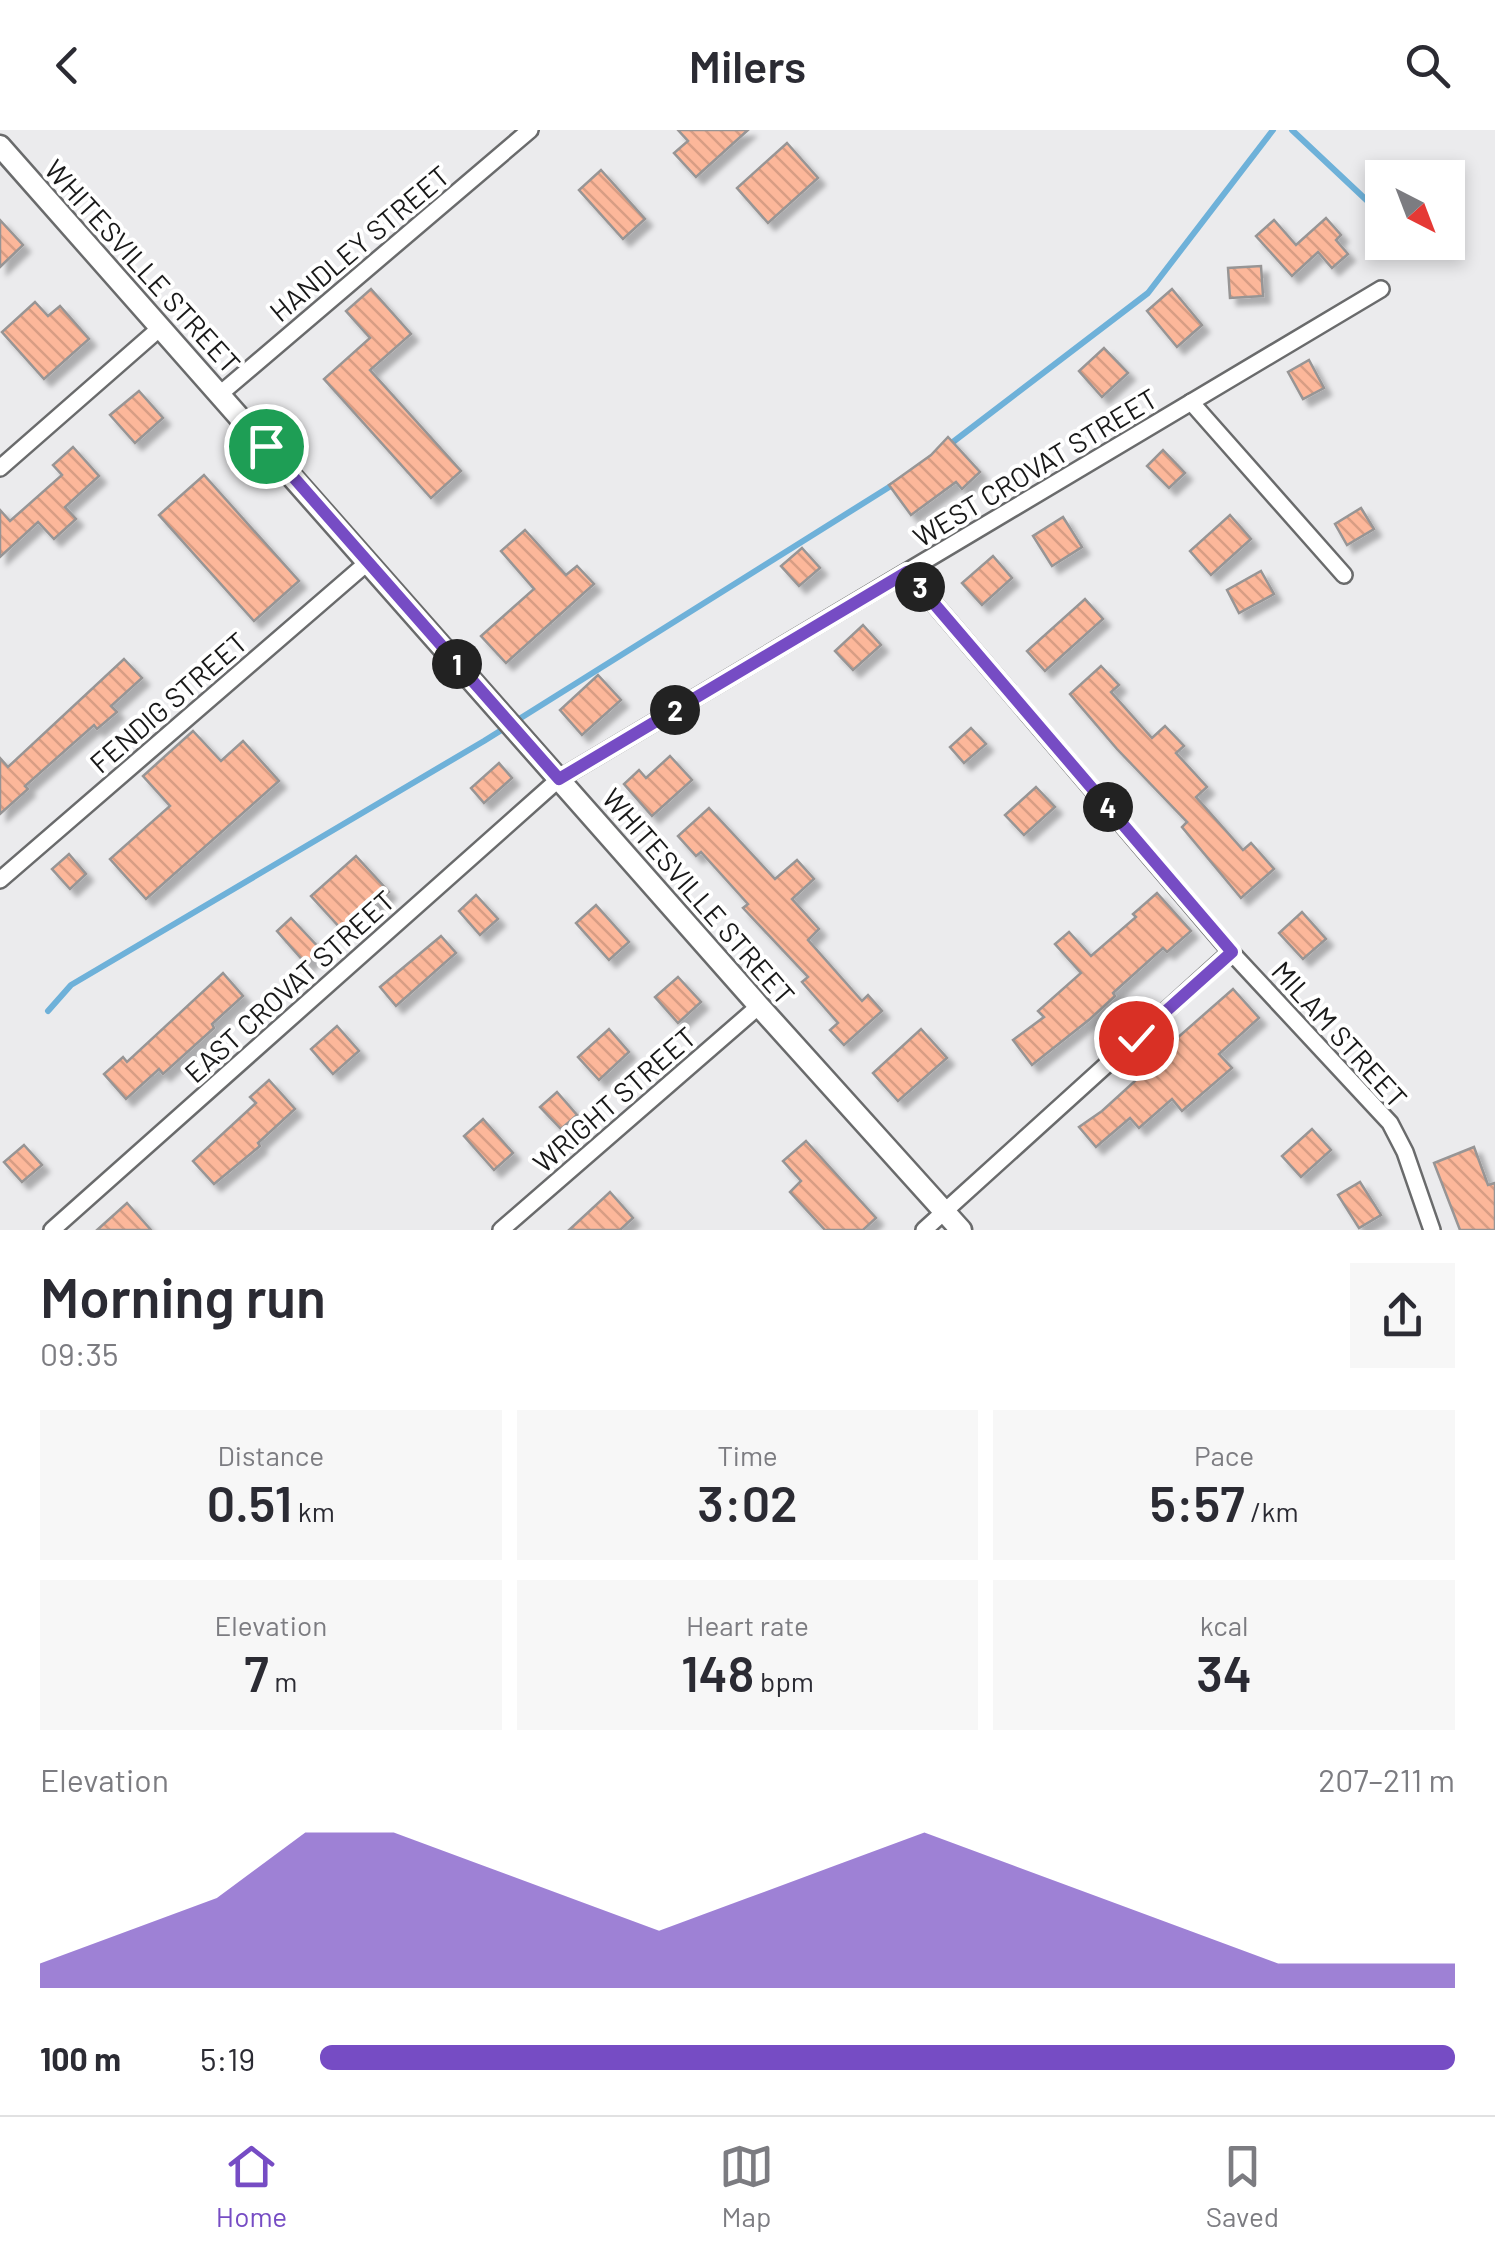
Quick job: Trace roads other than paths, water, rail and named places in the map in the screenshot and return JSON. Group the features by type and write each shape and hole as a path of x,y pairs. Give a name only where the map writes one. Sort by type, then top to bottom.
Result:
{"main road":[{"name":"WHITESVILLE STREET","path":"0,146 961,1230"}],"street":[{"name":"HANDLEY STREET","path":"220,394 530,130"},
{"name":"WEST CROVAT STREET","path":"559,779 1381,289"},
{"path":"0,468 160,328"},
{"path":"1191,402 1344,575"},
{"name":"FENDIG STREET","path":"0,880 368,562"},
{"name":"MILAM STREET","path":"907,572 1232,952 1390,1124 1405,1152 1432,1230"},
{"name":"EAST CROVAT STREET","path":"52,1230 559,779"},
{"path":"924,1230 1232,952"},
{"name":"WRIGHT STREET","path":"501,1230 759,1006"}],"waterway":[{"path":"949,445 1148,293 1273,130"},
{"path":"1292,130 1365,199"},
{"path":"48,1011 71,985 484,741 894,484"}]}
